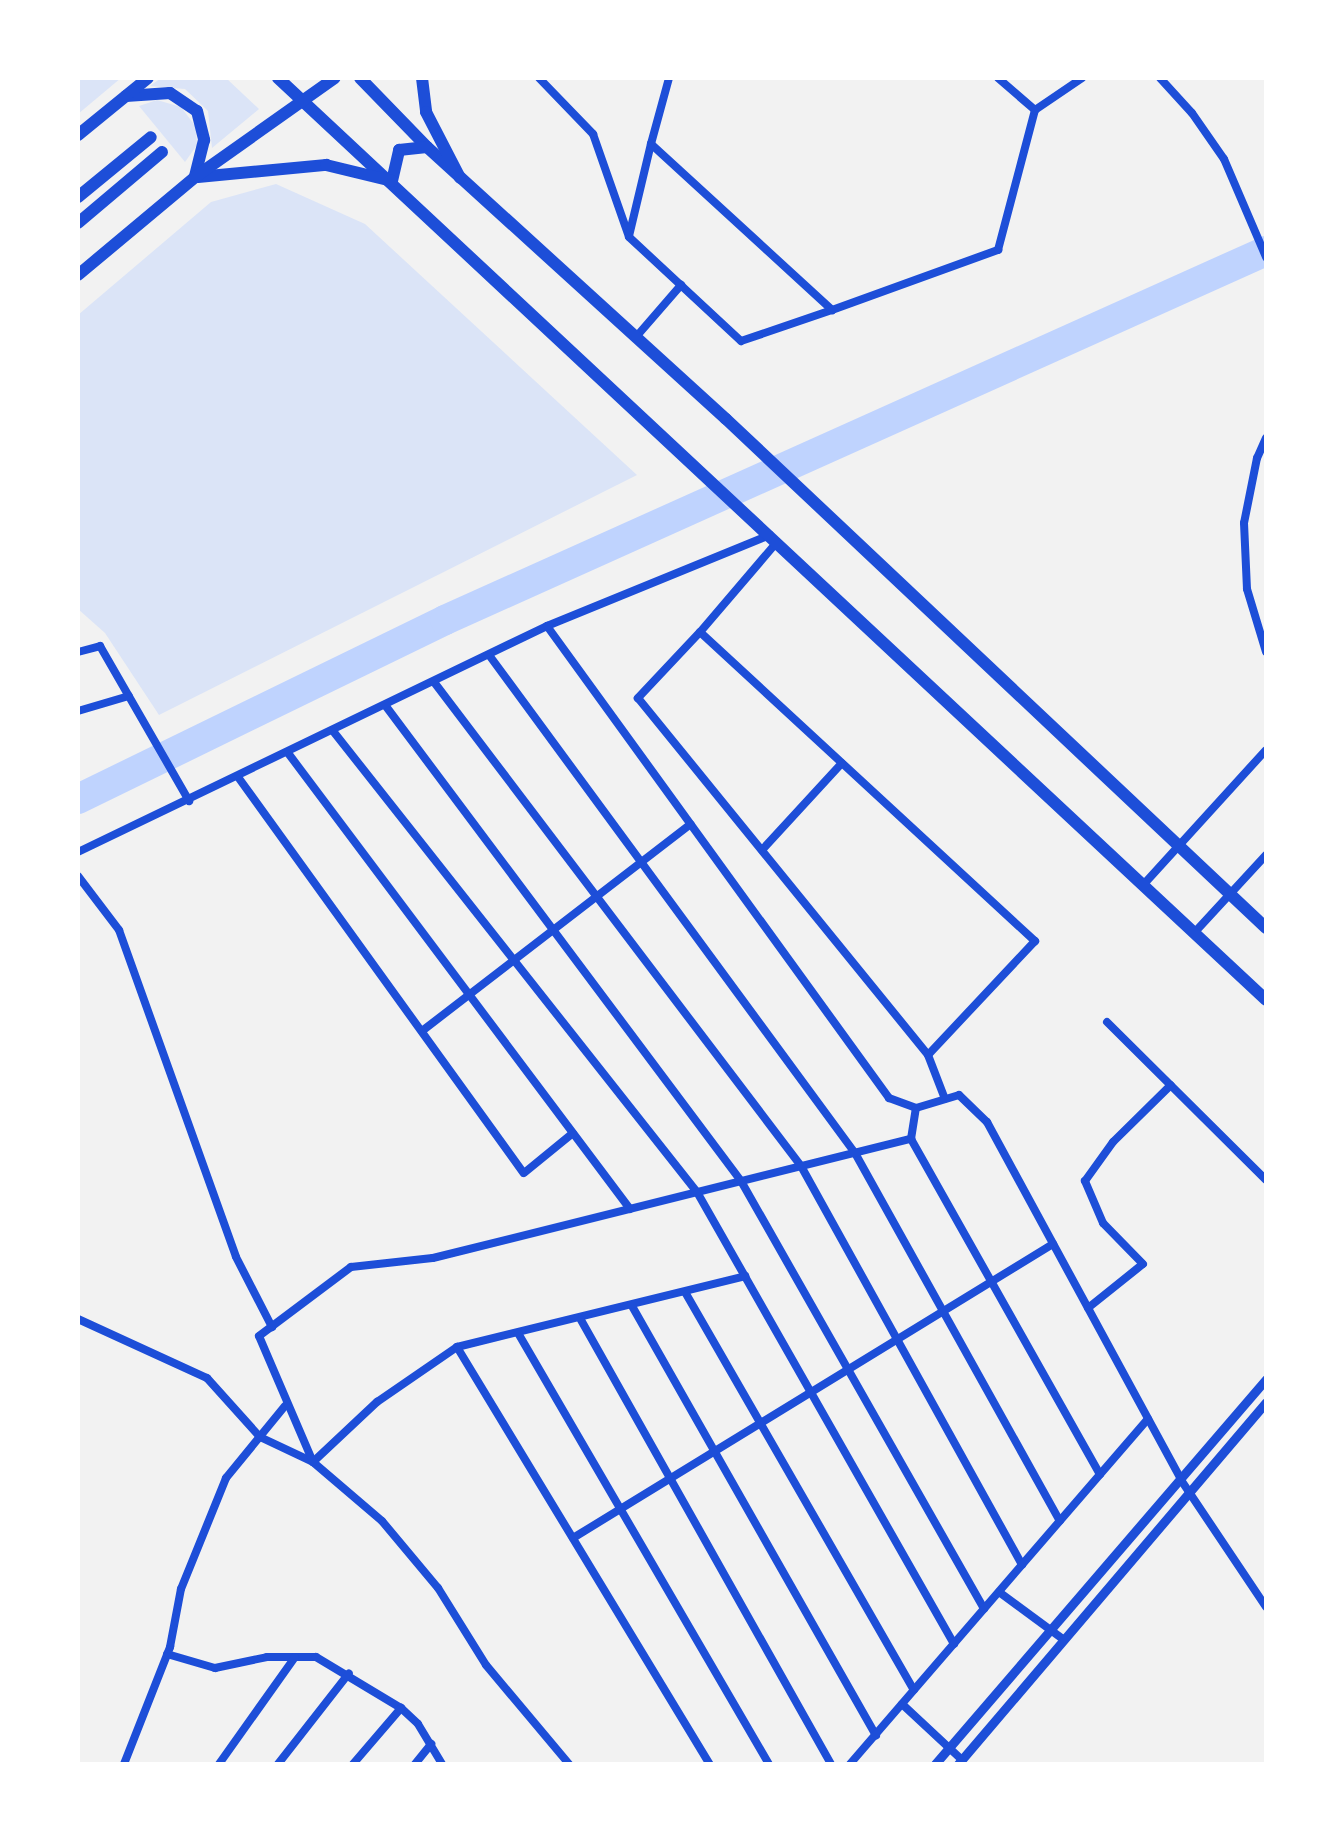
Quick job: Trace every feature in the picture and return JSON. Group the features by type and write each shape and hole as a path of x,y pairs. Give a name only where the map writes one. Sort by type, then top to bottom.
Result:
{"main road":[{"path":"126,96 136,78"},
{"path":"78,135 148,78"},
{"path":"278,78 392,181 1266,1000"},
{"path":"78,275 195,177 335,78"},
{"path":"360,78 460,178 741,433 1266,928"},
{"path":"422,78 426,112 460,178"},
{"path":"126,96 170,93 197,111 204,140 195,177"},
{"path":"78,197 151,137"},
{"path":"392,181 399,150 427,147"},
{"path":"78,223 162,152"},
{"path":"195,177 326,165 392,181"}],"street":[{"path":"539,78 593,134 629,237 741,341 998,250 1035,110 1082,78"},
{"path":"629,237 669,78"},
{"path":"998,78 1035,110"},
{"path":"1160,78 1224,159 1266,257"},
{"path":"651,144 832,310"},
{"path":"636,337 681,285"},
{"path":"1266,438 1257,458 1244,523 1247,589 1266,652"},
{"path":"78,852 547,626 773,539"},
{"path":"773,539 700,632 638,698 928,1055 945,1099"},
{"path":"547,626 889,1098 916,1108 959,1095 987,1122 1181,1480 1266,1607"},
{"path":"700,632 1035,941 928,1055"},
{"path":"78,652 100,646 189,801"},
{"path":"489,655 855,1153 1060,1521"},
{"path":"434,682 801,1166 1022,1565"},
{"path":"78,711 129,696"},
{"path":"385,705 741,1181 984,1609"},
{"path":"333,731 697,1192 954,1644"},
{"path":"1144,884 1266,750"},
{"path":"288,753 630,1209"},
{"path":"762,850 842,763"},
{"path":"238,777 524,1173 573,1133"},
{"path":"422,1031 691,824"},
{"path":"1195,932 1266,855"},
{"path":"78,876 119,930 236,1257 272,1327"},
{"path":"1107,1022 1266,1180"},
{"path":"1088,1308 1143,1264 1103,1223 1085,1181 1113,1142 1171,1085"},
{"path":"916,1108 911,1139 1100,1474"},
{"path":"313,1462 285,1406 259,1336 351,1267 433,1258 911,1139"},
{"path":"573,1538 1053,1244"},
{"path":"313,1462 377,1402 457,1347 581,1320 745,1276"},
{"path":"685,1292 914,1690"},
{"path":"632,1306 876,1735"},
{"path":"78,1319 207,1378 260,1437 313,1462 382,1521 438,1588 495,1677 569,1764"},
{"path":"581,1320 831,1764"},
{"path":"518,1333 769,1764"},
{"path":"457,1347 710,1764"},
{"path":"935,1764 1266,1379"},
{"path":"902,1704 960,1762 1265,1403 1253,1393"},
{"path":"124,1764 167,1654 181,1589 226,1478 285,1406"},
{"path":"850,1764 1148,1419"},
{"path":"999,1592 1064,1640"},
{"path":"167,1654 215,1668 316,1657 349,1673 401,1708 431,1744 442,1764"},
{"path":"219,1764 295,1657"},
{"path":"278,1764 349,1673"},
{"path":"353,1764 401,1708"},
{"path":"415,1764 431,1744"}],"shaded area":[{"path":"78,78 121,78 78,114"},
{"path":"161,78 226,78 259,109 212,148 208,111 185,89 150,86"},
{"path":"157,100 181,107 196,127 197,145 185,162 139,106"},
{"path":"276,184 365,224 637,475 159,715 105,633 78,609 78,315 211,202"}],"waterway":[{"path":"78,799 445,620 1266,251"}]}
